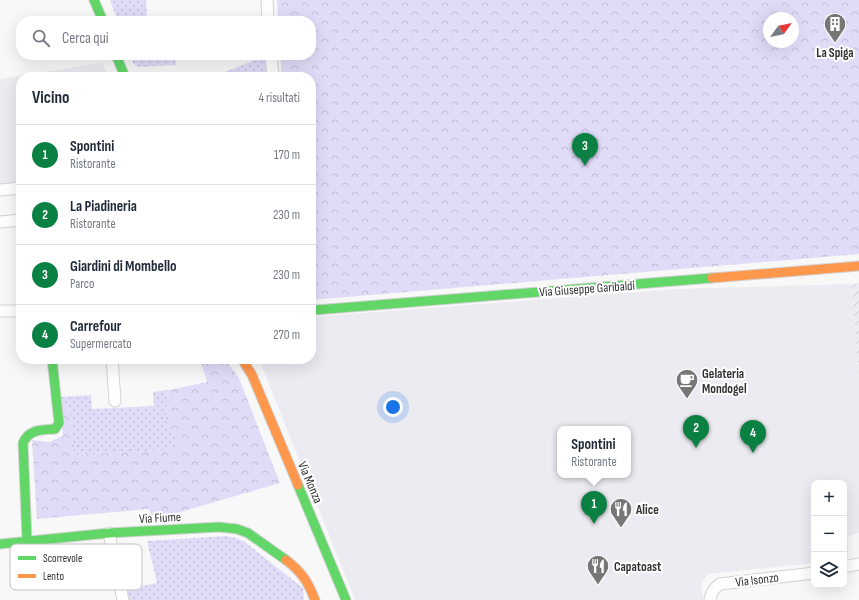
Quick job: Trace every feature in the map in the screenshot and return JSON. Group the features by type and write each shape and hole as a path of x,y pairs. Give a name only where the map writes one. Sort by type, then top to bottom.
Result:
{"street":[{"path":"94,0 101,16"},
{"path":"102,0 105,16"},
{"path":"267,0 268,16"},
{"path":"118,60 123,72"},
{"path":"271,60 273,72"},
{"path":"0,190 16,188"},
{"path":"0,222 16,220"},
{"name":"Via Giuseppe Garibaldi","path":"316,310 859,266"},
{"path":"0,311 16,311"},
{"path":"27,540 23,444 25,436 30,432 55,429 58,423 52,364"},
{"path":"112,364 115,401"},
{"name":"Via Monza","path":"245,364 252,375 346,600"},
{"name":"Via Monza","path":"251,364 252,375"},
{"name":"Via Fiume","path":"0,544 27,540 109,533 218,527 237,529 248,533 297,568 306,578 312,589 315,600"},
{"path":"109,533 111,544"},
{"path":"847,566 859,564"},
{"name":"Via Isonzo","path":"710,600 711,592 720,584 811,573"},
{"path":"121,590 123,600"}],"shaded area":[{"path":"102,63 107,72 45,72"},
{"path":"16,76 16,184 0,185 0,79"},
{"path":"859,283 859,379 852,284"},
{"path":"852,284 859,379 859,533 848,536 847,559 847,480 811,480 811,563 708,574 701,583 703,600 355,600 261,364 316,364 316,317 676,289"}],"green space":[{"path":"110,0 146,0 147,16 116,16"},
{"path":"277,0 859,0 859,254 316,300 316,72 282,72 280,60 316,60 316,16 278,16"},
{"path":"132,60 176,60 176,65 139,67 133,63"},
{"path":"254,60 267,60 268,72 224,72"},
{"path":"202,364 229,364 239,378 280,483 153,520 149,509 37,519 32,440 49,442 63,436 61,406 69,407 74,455 180,449 166,419 168,390 207,382"},
{"path":"168,390 166,419 181,449 74,455 69,407 61,406 59,397 91,395 92,409 154,406 153,392"},
{"path":"226,536 236,538 245,542 303,588 304,600 129,600 127,590 142,590 142,586 157,583 147,541"}],"traffic: fast":[{"path":"94,0 101,16"},
{"path":"118,60 123,72"},
{"path":"316,310 712,278"},
{"path":"27,540 23,443 32,433 41,430 55,429 59,423 53,364"},
{"path":"298,485 346,600"},
{"path":"0,544 109,533 219,527 237,529 248,533 286,560"}],"traffic: slow":[{"path":"712,278 859,266"},
{"path":"245,364 252,375 298,485"},
{"path":"286,560 304,578 315,600"}],"place":[{"name":"La Spiga","path":"835,44"},
{"name":"Giardini di Mombello","path":"585,166"},
{"name":"Gelateria Mondogel","path":"687,400"},
{"name":"La Piadineria","path":"696,448"},
{"name":"Carrefour","path":"753,453"},
{"name":"Spontini","path":"594,524"},
{"name":"Alice","path":"621,528"},
{"name":"Capatoast","path":"598,586"}]}
